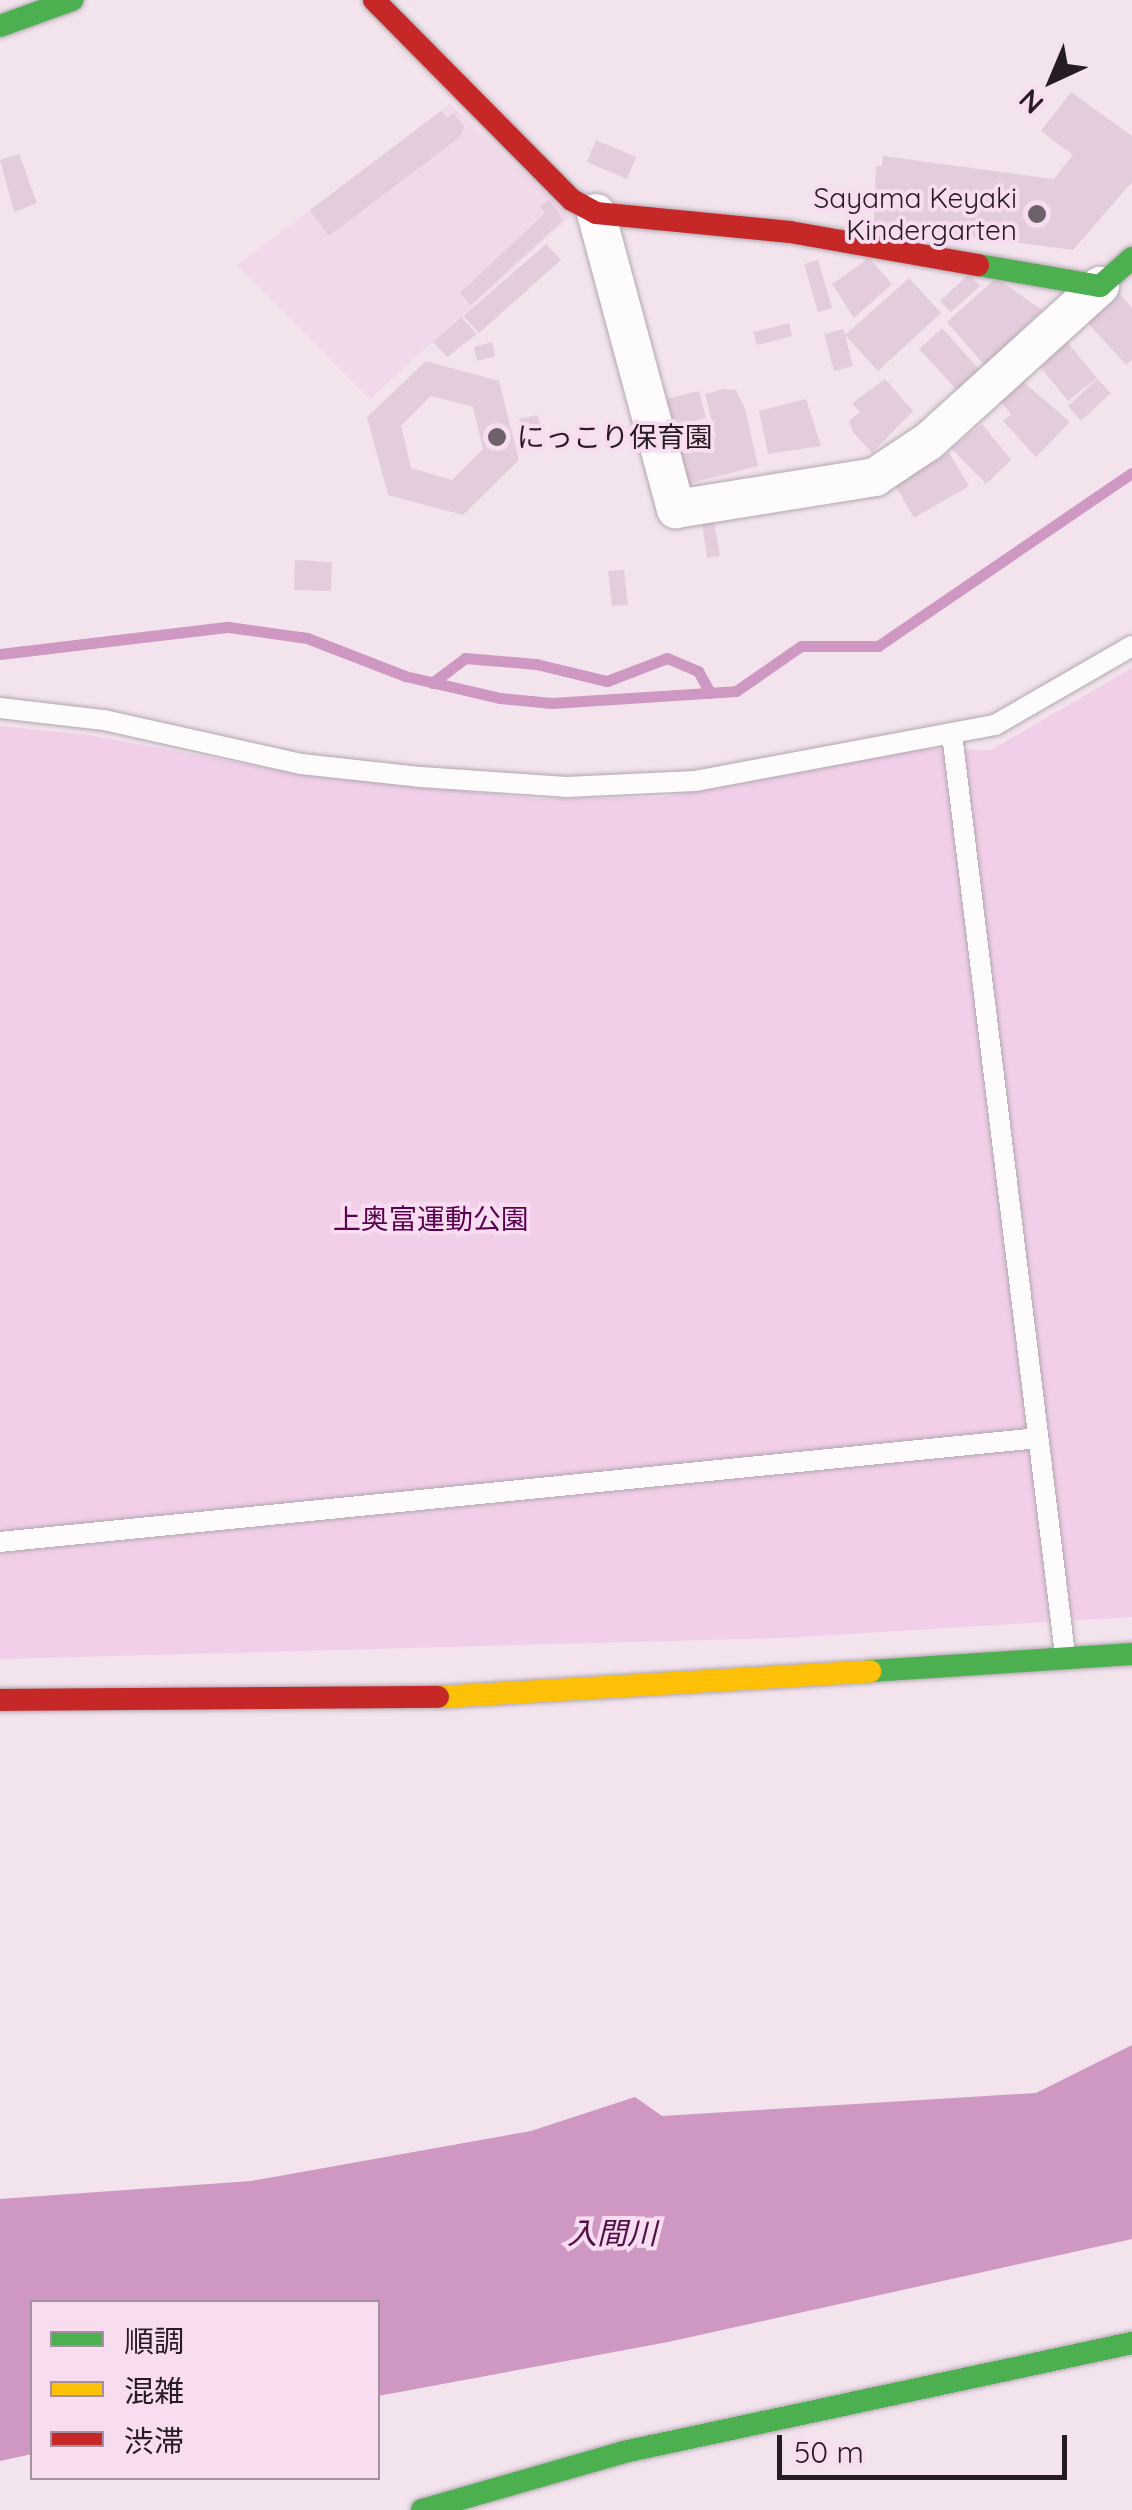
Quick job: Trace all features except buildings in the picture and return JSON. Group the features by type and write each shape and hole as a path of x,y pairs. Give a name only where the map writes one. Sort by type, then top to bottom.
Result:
{"street":[{"path":"0,26 72,0"},
{"path":"374,0 572,200 596,213 790,232 1100,286"},
{"path":"596,213 676,509 874,477 930,441 1132,258"},
{"path":"0,1700 453,1698 1065,1654 1132,1654"},
{"path":"422,2510 624,2452 1132,2343"}],"lane":[{"path":"0,708 123,724 301,764 566,787 695,782 995,725 1132,646"},
{"path":"952,734 1065,1654"},
{"path":"0,1542 1038,1438"}],"shaded area":[{"path":"450,104 570,217 370,399 237,265"}],"green space":[{"name":"上奥富運動公園","path":"1132,668 1132,1617 782,1638 0,1659 0,726 89,735 299,774 540,799 662,797 922,749 991,750"}],"water":[{"name":"入間川","path":"1132,2045 1132,2239 668,2342 380,2396 380,2300 30,2300 30,2454 0,2461 0,2199 251,2181 531,2131 635,2097 662,2116 1036,2093"}],"waterway":[{"path":"0,654 228,627 307,638 405,676 500,698 552,703 736,691 801,646 878,646 1132,473"},
{"path":"432,683 465,658 536,664 607,681 667,658 698,671 710,693"}],"traffic: fast":[{"path":"0,26 72,0"},
{"path":"978,265 1100,286 1132,258"},
{"path":"870,1671 1132,1654"},
{"path":"422,2510 624,2452 1132,2343"}],"traffic: slow":[{"path":"438,1697 870,1671"}],"traffic: jam":[{"path":"374,0 572,200 596,213 790,232 978,265"},
{"path":"0,1700 438,1697"}],"place":[{"name":"Sayama Keyaki Kindergarten","path":"1037,214"},
{"name":"にっこり保育園","path":"497,437"}]}
